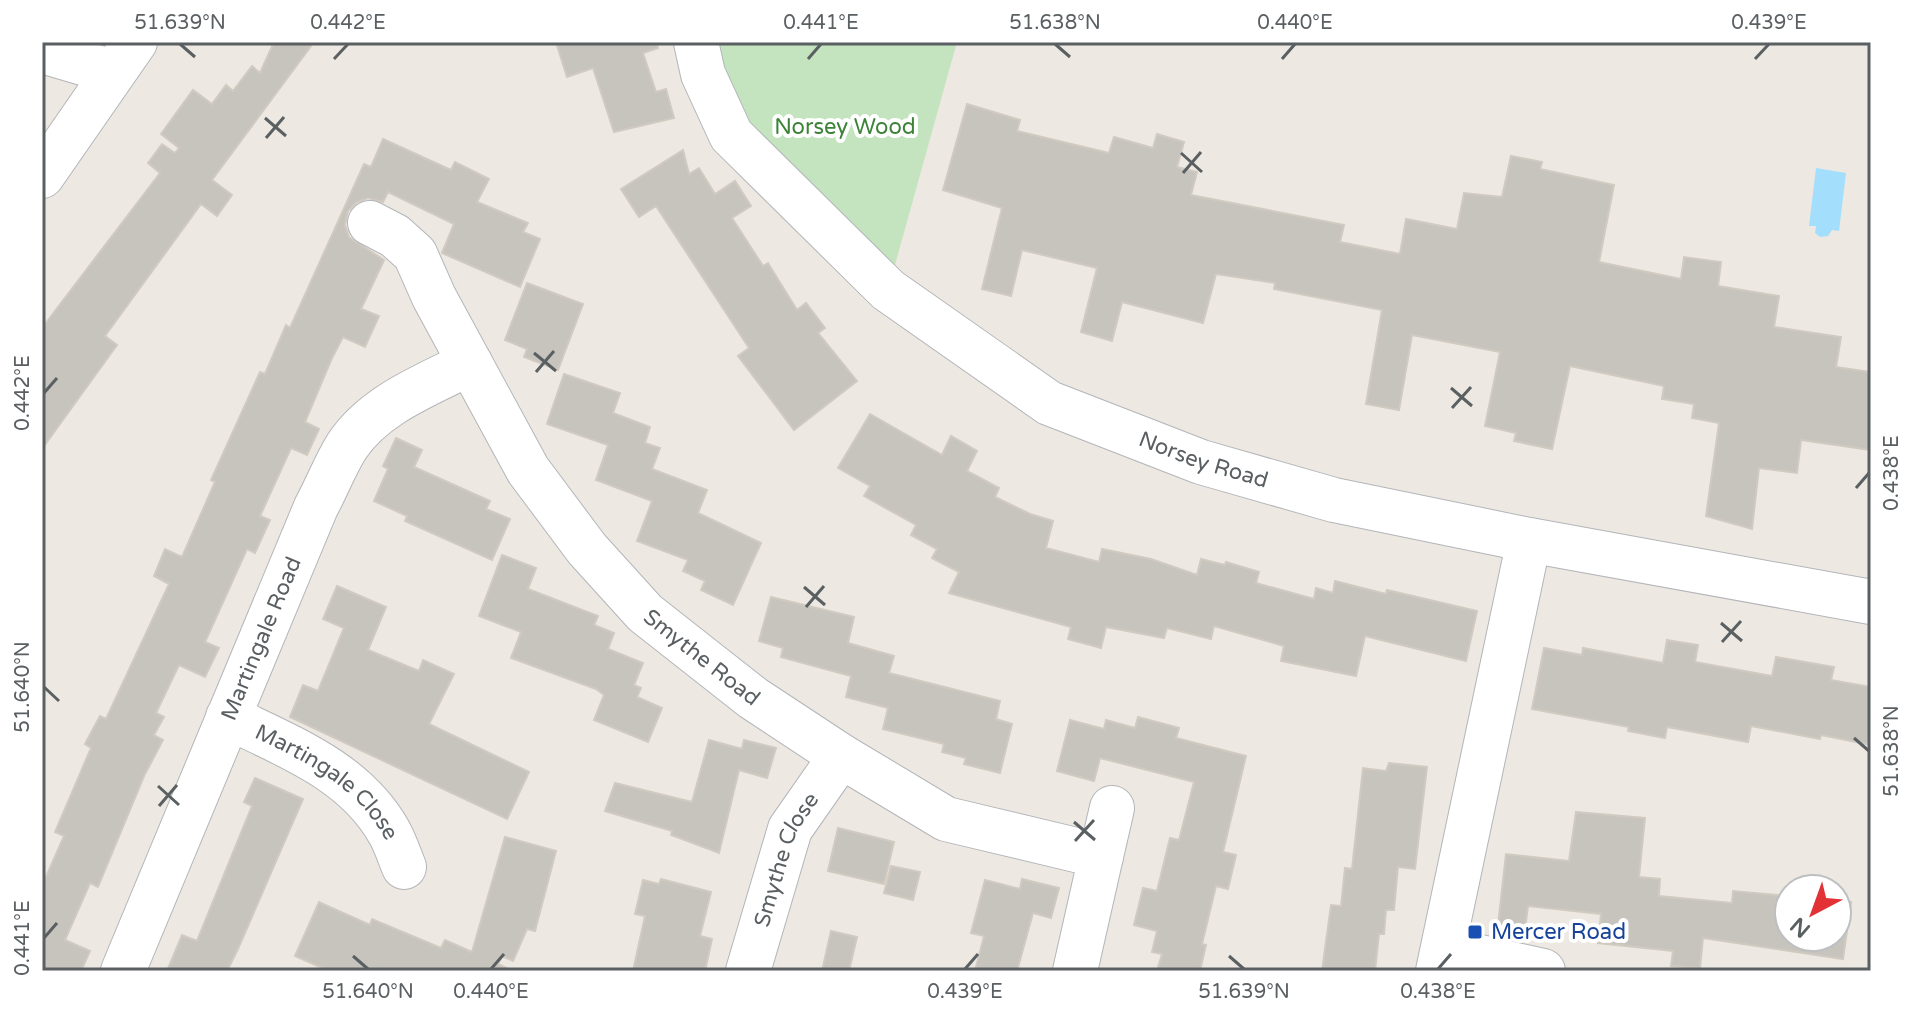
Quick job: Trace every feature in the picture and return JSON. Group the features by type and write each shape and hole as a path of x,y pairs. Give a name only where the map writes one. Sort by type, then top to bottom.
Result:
{"street":[{"name":"Norsey Road","path":"696,42 703,74 731,135 888,290 1049,403 1201,462 1334,500 1529,540 1871,602"},
{"path":"42,51 124,57"},
{"path":"42,176 124,57"},
{"name":"Smythe Road","path":"370,223 395,236 415,254 434,297 528,470 587,549 645,613 753,698 946,819 1101,856"},
{"name":"Martingale Road","path":"123,971 316,507 348,445 373,417 405,396 470,363"},
{"path":"1529,540 1441,960 1543,971"},
{"name":"Martingale Close","path":"228,717 325,764 365,799 389,832 404,867"},
{"name":"Smythe Close","path":"748,971 790,829 841,756"},
{"path":"1075,971 1112,808"}],"green space":[{"name":"Norsey Wood","path":"696,42 957,42 888,290 731,135"}],"water":[{"path":"1816,168 1846,173 1839,231 1832,230 1828,236 1820,237 1815,233 1816,226 1809,226"}],"building":[{"path":"274,42 314,42 212,180 232,195 217,216 201,204 105,336 117,345 42,449 42,328 160,173 148,163 162,144 175,153 179,148 161,134 193,90 212,104 226,85 233,91 252,66 260,73"},
{"path":"556,42 657,42 658,48 643,53 656,92 666,89 674,118 614,132 593,68 567,77"},
{"path":"967,104 1020,120 1017,131 1109,153 1114,137 1153,148 1157,134 1184,142 1177,167 1197,172 1191,195 1344,225 1340,242 1400,254 1406,219 1457,229 1464,193 1502,197 1511,156 1542,162 1540,169 1614,185 1599,262 1681,279 1684,257 1721,262 1718,286 1779,296 1774,327 1841,337 1836,367 1871,372 1871,450 1801,440 1797,473 1759,468 1752,529 1706,516 1719,423 1692,418 1694,404 1662,399 1664,386 1570,366 1552,449 1514,441 1516,433 1485,426 1500,352 1412,335 1399,410 1366,404 1382,310 1274,289 1275,283 1216,274 1203,323 1122,302 1112,341 1081,332 1097,268 1022,250 1011,296 982,289 1002,208 943,190"},
{"path":"383,139 451,170 455,162 489,179 477,202 528,223 523,232 540,239 520,287 442,253 454,224 388,192 383,202 368,198 357,202 348,211 345,225 349,237 384,260 361,309 379,316 365,347 343,337 332,358 305,422 319,429 307,455 291,448 260,516 270,520 255,553 247,549 205,642 219,648 205,677 179,665 156,713 164,717 154,735 163,740 144,776 98,887 90,883 65,940 90,951 81,971 42,971 42,886 64,836 55,832 91,748 85,744 100,716 106,719 169,584 154,576 165,549 182,557 215,482 211,480 260,372 265,374 286,325 290,328 364,164 371,167"},
{"path":"683,150 689,174 699,168 715,194 735,181 751,206 732,218 763,266 768,263 797,310 806,303 825,328 818,333 857,381 794,430 738,356 749,348 656,206 639,217 621,189"},
{"path":"527,283 583,304 558,370 524,357 527,349 505,340"},
{"path":"564,374 620,393 613,413 650,427 645,443 660,448 652,469 707,490 698,513 761,543 733,605 701,590 705,581 683,571 688,560 637,541 652,501 596,480 608,445 547,424"},
{"path":"870,414 942,455 951,436 977,451 967,471 999,488 995,497 1053,521 1046,548 1099,562 1102,549 1151,559 1197,575 1201,559 1225,565 1226,562 1259,572 1256,583 1314,599 1316,588 1333,593 1335,581 1477,611 1466,661 1365,636 1356,676 1281,661 1284,646 1214,626 1211,639 1167,628 1164,638 1106,627 1101,648 1068,639 1071,627 949,593 959,572 932,558 937,549 911,535 916,525 864,496 870,486 838,468"},
{"path":"396,438 422,450 414,467 490,501 486,509 510,519 492,560 405,521 407,516 374,501 388,469 383,466"},
{"path":"502,555 536,568 528,589 598,616 594,625 614,633 608,649 643,663 634,685 641,688 637,697 662,708 648,742 594,720 604,695 596,689 511,658 521,632 479,616"},
{"path":"337,586 386,607 368,650 419,671 423,660 454,674 429,724 529,772 507,819 290,717 303,685 318,691 344,628 323,619"},
{"path":"771,597 854,617 848,643 894,656 889,673 1000,701 996,719 1012,724 1000,773 964,764 966,758 942,752 944,744 883,729 888,708 846,697 851,676 781,657 783,648 759,641"},
{"path":"1667,640 1698,645 1695,662 1772,676 1776,657 1834,667 1831,680 1871,687 1871,745 1751,726 1748,742 1667,727 1665,738 1628,731 1629,727 1532,709 1544,648 1582,655 1583,648 1663,663"},
{"path":"1138,717 1179,728 1176,738 1246,756 1223,852 1236,855 1228,889 1216,886 1202,944 1206,945 1200,971 1157,971 1162,954 1152,952 1157,931 1134,925 1143,888 1157,891 1170,838 1179,840 1194,782 1100,758 1094,781 1057,771 1070,720 1104,729 1106,720 1135,728"},
{"path":"709,740 742,749 744,740 776,748 767,778 739,770 719,853 671,835 672,831 605,811 615,783 692,802"},
{"path":"1389,763 1427,767 1415,869 1398,867 1394,910 1386,910 1384,934 1379,934 1375,971 1322,971 1331,905 1341,906 1345,868 1352,869 1363,768 1386,771"},
{"path":"255,778 303,799 238,949 227,971 167,971 182,935 197,941 252,806 244,802"},
{"path":"1576,812 1645,818 1639,877 1660,879 1659,896 1732,903 1733,891 1773,895 1773,948 1703,938 1700,968 1671,966 1673,951 1598,943 1601,914 1528,906 1525,929 1498,925 1506,854 1569,861"},
{"path":"838,828 894,842 884,884 828,871"},
{"path":"505,837 556,851 535,931 527,929 513,961 502,956 498,964 513,971 329,971 295,956 319,902 370,925 372,919 441,948 445,940 472,952"},
{"path":"891,866 920,872 913,900 884,893"},
{"path":"661,879 711,892 700,936 712,939 705,971 633,971 645,916 635,914 643,880 659,884"},
{"path":"1022,879 1059,888 1051,918 1033,913 1017,971 975,971 984,936 971,933 985,880 1020,889"},
{"path":"831,931 857,937 849,971 822,971"},
{"path":"1803,953 1844,953 1843,959"}],"place":[{"name":"Mercer Road","path":"1475,932"}]}
